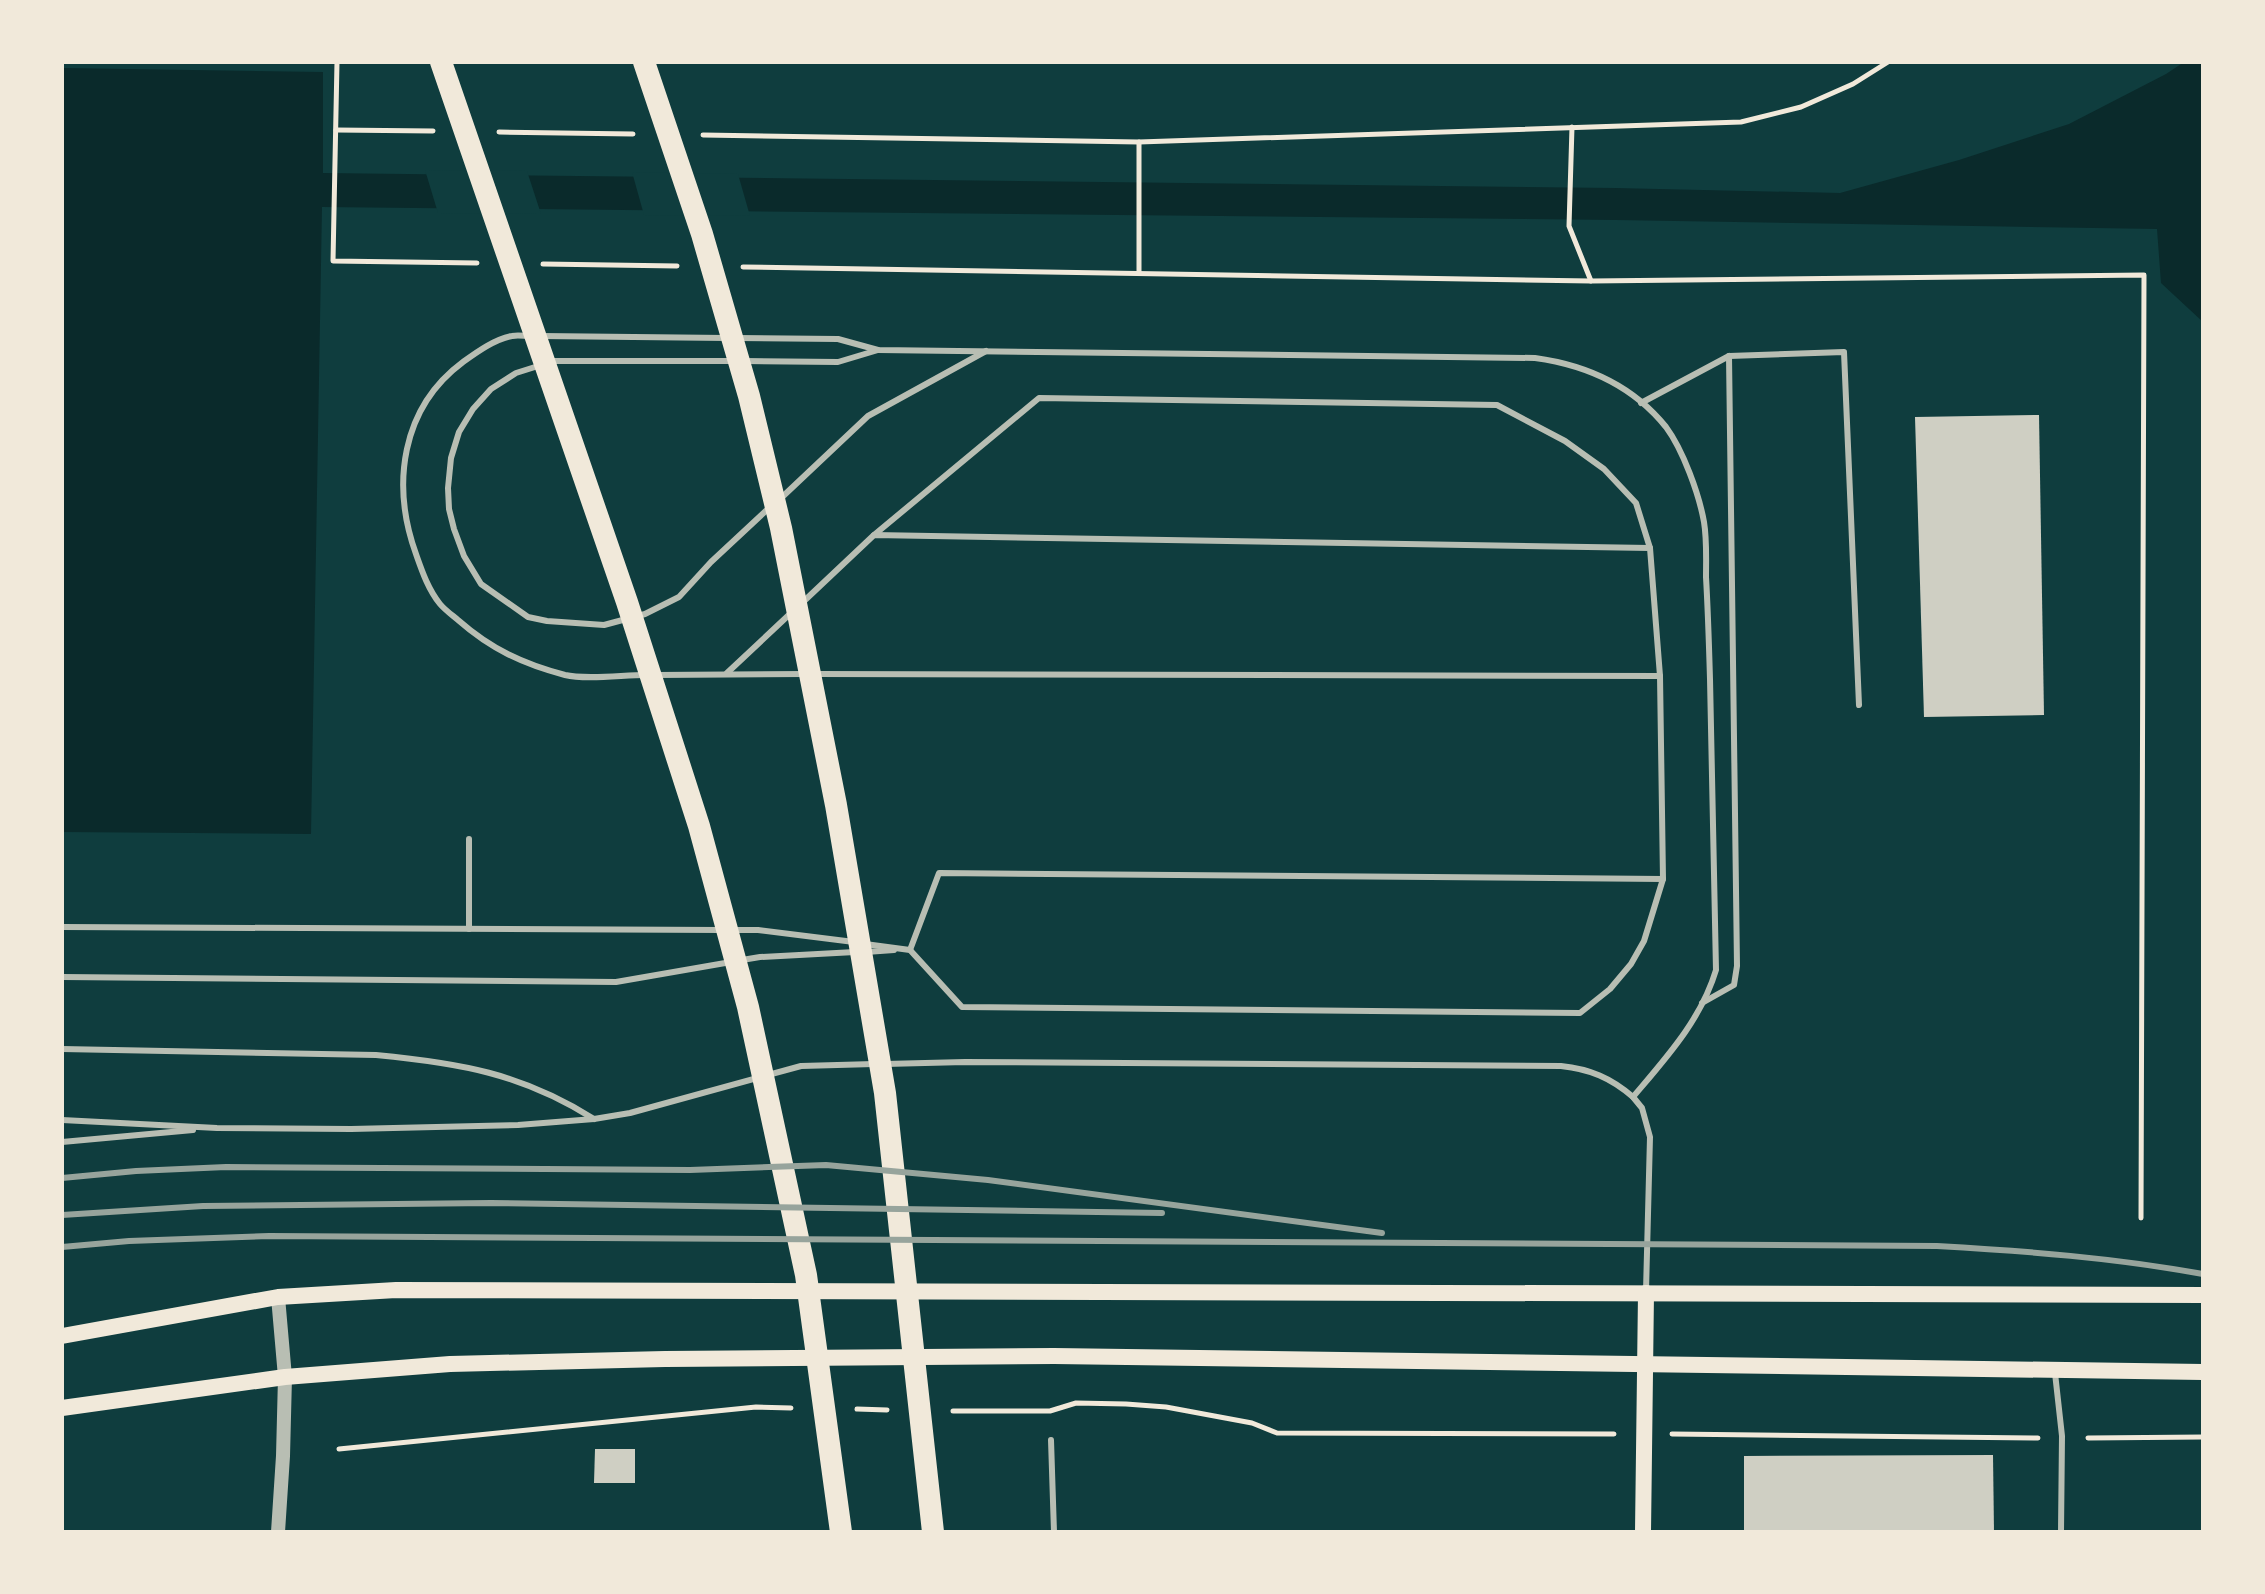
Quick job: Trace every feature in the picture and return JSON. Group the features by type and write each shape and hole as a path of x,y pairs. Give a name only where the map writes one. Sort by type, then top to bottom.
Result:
{"highway":[{"path":"441,62 627,602 699,826 748,1007 806,1275 841,1532"},
{"path":"644,62 702,234 749,396 790,574 836,805 885,1093 933,1532"},
{"path":"835,1532 837,1508"}],"main road":[{"path":"62,1336 278,1297 396,1290 2203,1295"},
{"path":"1643,1532 1646,1293"},
{"path":"62,1408 285,1377 450,1364 681,1359 1054,1356 2203,1372"}],"street":[{"path":"278,1297 285,1377 278,1532"}],"lane":[{"path":"1633,1097 1684,1034 1716,970 1704,523 1689,473 1666,427 1641,403 1596,373 1564,362 1535,358 878,350 838,339 512,336 490,345 455,368 434,390 419,413 403,462 406,525 424,577 440,604 480,640 524,662 569,676 1660,676"},
{"path":"878,350 838,362 554,361 516,373 491,389 473,409 459,432 451,458 449,509 464,556 481,584 528,617 604,625 645,614 679,597 711,562 868,416 987,350"},
{"path":"1641,403 1729,356 1844,352 1859,705"},
{"path":"1702,1003 1734,985 1737,966 1729,356"},
{"path":"62,927 758,930 910,950 962,1007 1580,1013 1610,989 1631,964 1644,941 1663,879 1660,676 1650,548 1636,503 1604,469 1565,441 1497,405 1039,398 874,535 726,674"},
{"path":"874,535 1650,548"},
{"path":"469,839 469,929"},
{"path":"910,950 939,873 1663,879"},
{"path":"62,977 616,982 760,957 910,950"},
{"path":"62,1049 376,1055 428,1060 487,1071 538,1087 594,1119"},
{"path":"62,1120 217,1128 518,1125 630,1113 801,1066 965,1062 1561,1066 1603,1075 1619,1085 1642,1108 1650,1137 1646,1293"},
{"path":"62,1142 217,1128"},
{"path":"2054,1370 2062,1436 2061,1532"},
{"path":"1051,1440 1054,1532"}],"path":[{"path":"337,62 333,261 491,263"},
{"path":"698,135 1139,142 1741,122 1801,107 1853,84 1888,62"},
{"path":"1572,127 1569,226 1591,281"},
{"path":"336,130 446,131"},
{"path":"493,132 635,134"},
{"path":"1139,142 1139,272"},
{"path":"539,264 681,266"},
{"path":"729,266 1591,281 2144,275 2141,1218"},
{"path":"951,1411 1050,1411 1076,1403 1166,1407 1252,1423 1277,1433 1602,1434"},
{"path":"339,1449 756,1407 801,1408"},
{"path":"846,1409 891,1410"},
{"path":"1690,1434 2203,1437"}],"water":[{"path":"2184,62 2203,62 2203,322 2161,283 2157,229 1616,220 322,207 311,834 62,832 62,68 323,72 323,173 1840,193 1959,160 2069,124"}],"pier":[{"path":"425,170 527,171 541,214 438,213"},
{"path":"632,172 738,174 750,216 644,215"}],"building":[{"path":"2039,415 2044,715 1924,717 1915,417"},
{"path":"595,1449 635,1449 635,1483 594,1483"},
{"path":"1993,1455 1994,1532 1744,1532 1744,1456"}],"railway":[{"path":"62,1178 226,1167 690,1170 826,1165 988,1180 1382,1233"},
{"path":"62,1215 203,1206 491,1203 1162,1213"},
{"path":"62,1247 129,1241 269,1236 1937,1246 2070,1256 2203,1274"}]}
